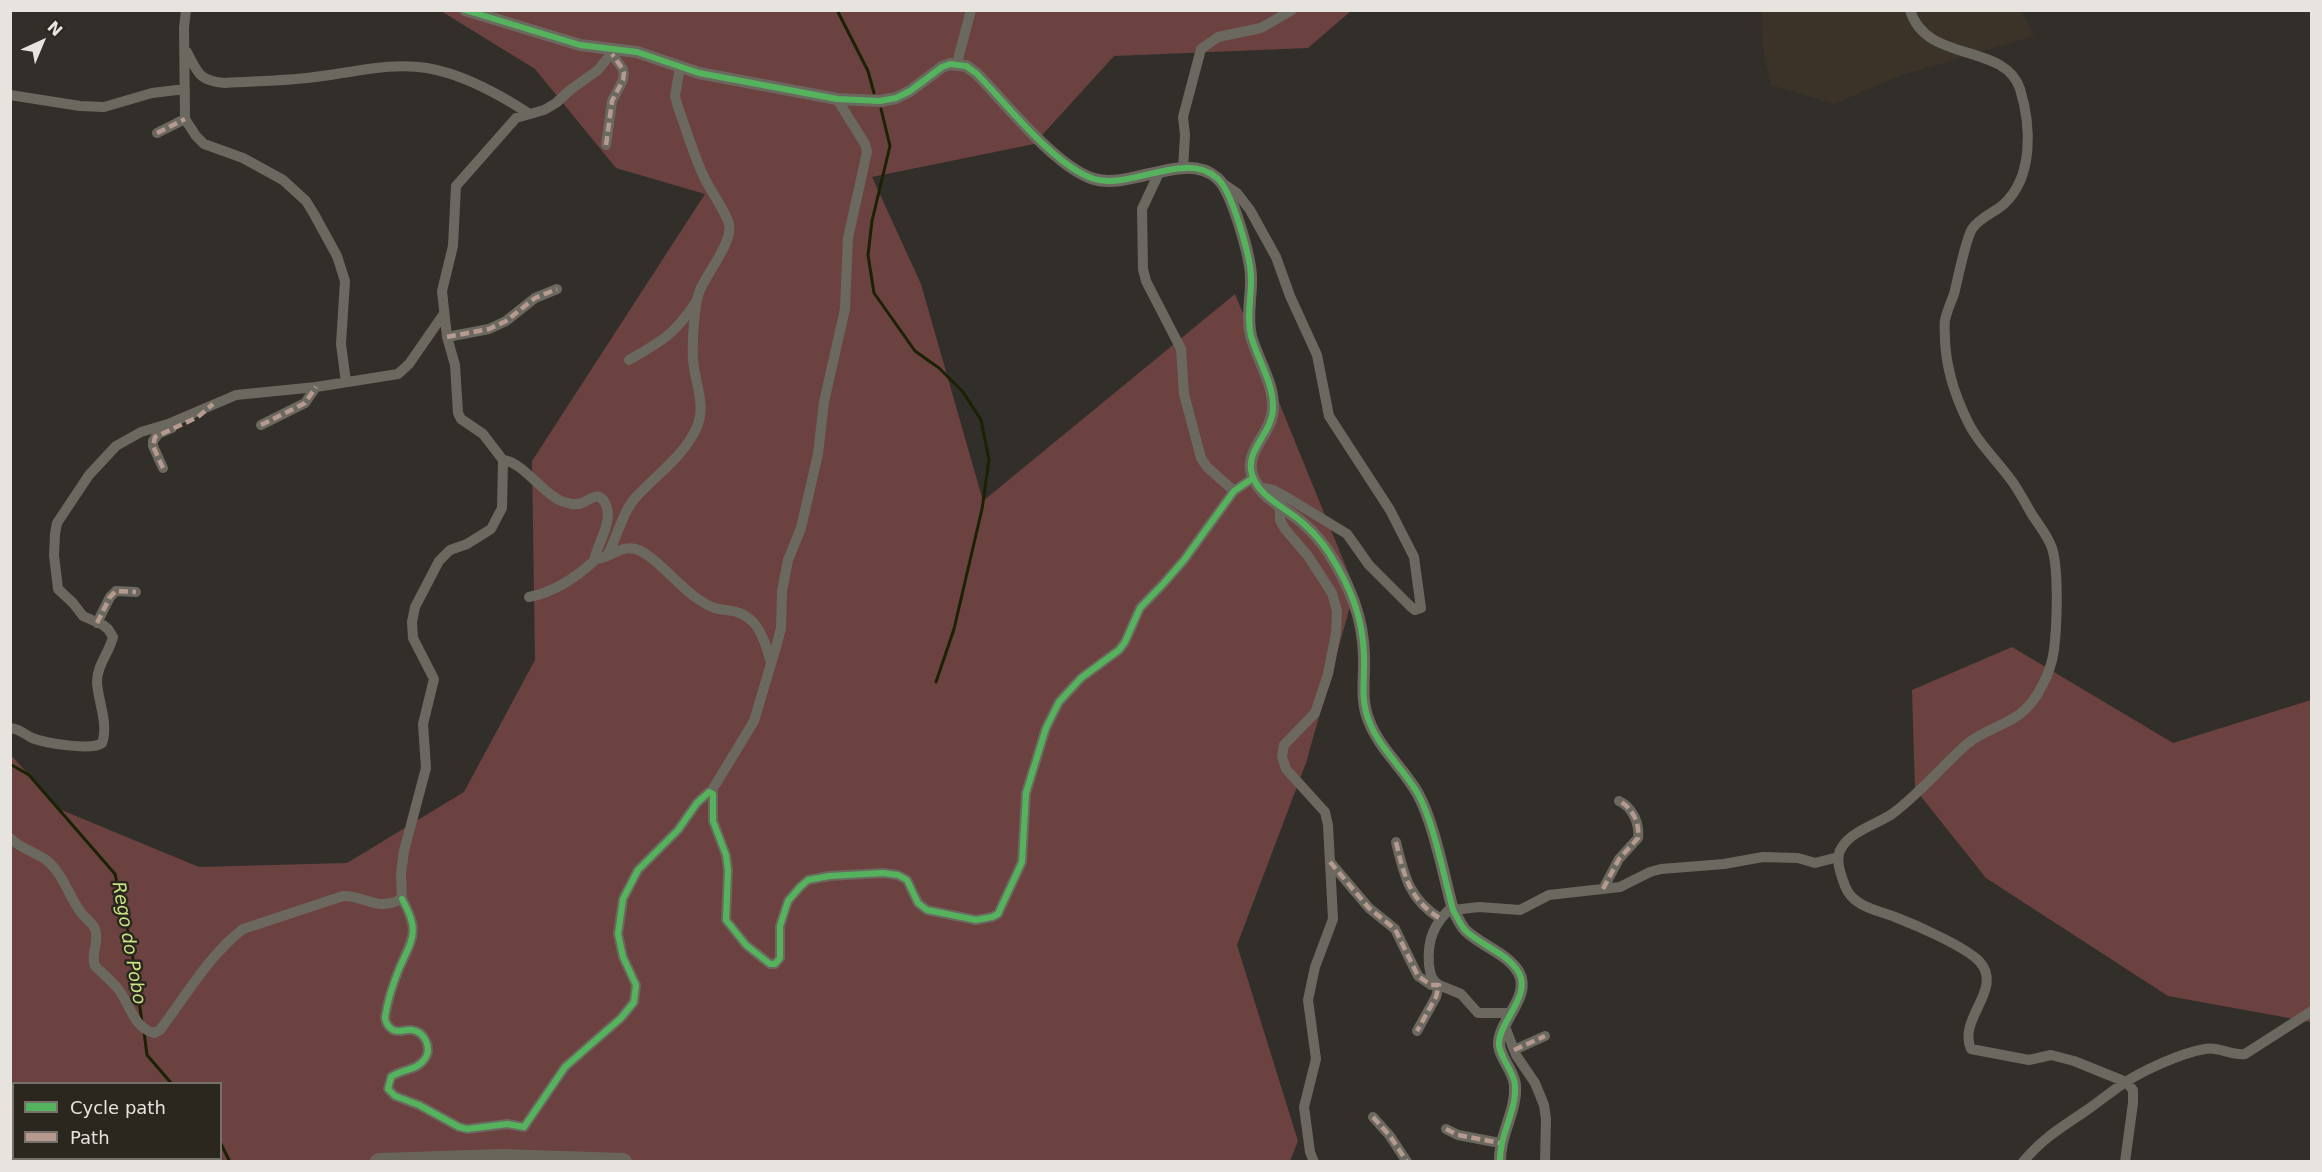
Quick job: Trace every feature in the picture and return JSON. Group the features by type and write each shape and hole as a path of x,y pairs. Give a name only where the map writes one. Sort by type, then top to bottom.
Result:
{"highway":[{"path":"379,1161 511,1158 623,1161"}],"street":[{"path":"186,10 184,28 185,119 204,144 243,158 283,180 310,207 342,269 345,281 341,344 346,382"},
{"path":"465,10 572,43 613,52 637,52 699,73 837,99 880,101 896,98 910,91 942,67 957,63 976,73 1048,149 1085,176 1107,182 1183,169 1202,170 1216,177 1237,193 1250,210 1276,257 1290,296 1317,356 1329,416 1390,510 1414,557 1421,608 1415,610 1369,565 1347,534 1280,494 1256,483 1234,491 1184,560 1140,608 1119,650 1081,678 1059,702 1053,713 1026,793 1022,862 1000,910 992,917 967,919 927,910 918,903 908,880 898,875 847,874 808,880 788,901 780,926 780,958 775,964 770,964 746,945 726,920 728,870 726,855 713,821 711,792"},
{"path":"957,63 972,10"},
{"path":"1183,169 1185,107 1201,49 1218,37 1261,28 1292,10"},
{"path":"1910,10 1916,25 1929,38 1947,47 2000,65 2016,78 2020,90 2028,137 2025,165 2019,187 2002,205 1985,216 1972,229 1945,320 1945,344 1950,373 1966,419 2014,484 2051,546 2056,570 2054,649 2049,673 2021,713 1971,740 1893,813 1844,844 1838,858 1845,885 1853,899 1866,907 1898,918 1966,951 1981,963 1987,975 1986,990 1972,1019 1968,1041 1971,1049 2029,1060 2051,1055 2074,1061 2126,1082 2133,1090 2133,1103 2125,1161"},
{"path":"185,49 197,73 214,82 319,77 372,68 405,66 426,68 442,71 474,84 528,113"},
{"path":"529,597 556,589 596,559 606,522 605,501 597,496 582,503 566,503 547,492 519,468 503,460 483,434 459,417 455,365 443,315 442,291 453,246 456,186 516,118 544,110 556,103 598,70 613,52"},
{"path":"606,145 612,101 623,80 624,73 613,52"},
{"path":"608,554 627,510 636,497 681,452 695,432 701,417 699,389 693,365 696,302 700,289 725,243 729,224 703,176 678,107 675,96 680,67"},
{"path":"10,95 80,106 104,107 152,93 185,89"},
{"path":"503,460 502,508 495,524 478,538 444,554 414,611 411,631 432,672 434,684 423,724 426,768 404,851 401,873 402,900 412,921 412,938 386,1011 387,1024 397,1031 416,1031 425,1039 428,1050 418,1066 391,1077 388,1089 395,1096 419,1105 467,1129 507,1124 524,1127 565,1067 614,1024 634,1002 636,985 623,957 618,934 623,898 638,870 678,830 706,793 711,792 754,721 781,628 782,591 788,560 801,528 818,454 824,402 845,309 847,247 851,216 867,152 865,144 837,99"},
{"path":"157,134 185,119"},
{"path":"1159,173 1142,209 1142,259 1146,280 1181,349 1184,394 1201,458 1207,467 1234,491"},
{"path":"1221,182 1246,248 1251,278 1249,326 1273,398 1271,423 1251,461 1256,483 1316,536 1328,551 1352,593 1363,633 1363,689 1368,721 1419,796 1427,814 1453,909 1464,929 1475,939 1501,955 1515,967 1520,975 1522,985 1520,995 1507,1018 1498,1044 1513,1077 1515,1092 1515,1099 1500,1143 1500,1161"},
{"path":"447,337 489,329 506,321 535,298 557,289"},
{"path":"628,360 668,337 696,302"},
{"path":"10,728 24,731 32,738 83,748 94,748 102,743 105,732 97,681 99,670 113,637 108,629 83,616 58,589 54,555 57,523 89,475 116,446 141,432 168,424 236,395 316,387 398,374 409,364 443,315"},
{"path":"261,425 305,403 316,387"},
{"path":"163,468 153,446 155,437 198,417 213,404"},
{"path":"1280,505 1280,520 1308,556 1332,593 1337,611 1336,633 1328,674 1315,713 1284,745 1282,757 1286,769 1325,812 1330,862 1333,919 1315,967 1308,1000 1316,1059 1304,1107 1310,1152 1314,1161"},
{"path":"596,559 602,559 622,549 638,549 655,561 679,585 709,605 742,614 758,629 771,663"},
{"path":"97,623 110,597 116,591 136,592"},
{"path":"1603,889 1619,859 1638,838 1637,822 1629,808 1619,801"},
{"path":"10,838 22,848 45,859 59,874 80,912 95,929 96,944 93,956 95,966 120,992 143,1028 154,1033 160,1030 185,994 232,937 243,929 343,896 352,896 380,906 402,900"},
{"path":"1396,842 1408,883 1417,901 1441,919"},
{"path":"1439,985 1431,977 1428,944 1441,919 1453,909 1479,907 1516,911 1549,895 1620,887 1660,869 1724,864 1763,857 1798,858 1815,863 1838,858"},
{"path":"1330,862 1370,908 1395,929 1418,976 1431,985 1439,985 1461,994 1479,1013 1507,1018"},
{"path":"1417,1031 1436,997 1439,985"},
{"path":"2023,1161 2061,1125 2087,1110 2126,1082 2187,1054 2206,1048 2237,1055 2245,1054 2312,1011"},
{"path":"1507,1018 1514,1050 1535,1083 1544,1105 1545,1161"},
{"path":"1514,1050 1545,1036"},
{"path":"1373,1117 1390,1136 1407,1161"},
{"path":"1446,1129 1458,1135 1500,1143"}],"shaded area":[{"path":"441,11 1351,11 1308,48 1114,56 1034,144 872,177 921,284 983,501 1235,294 1355,589 1306,763 1237,945 1298,1141 1290,1161 11,1161 10,754 59,809 199,867 347,863 464,792 535,660 532,461 705,194 616,168 535,69"},
{"path":"1762,11 2021,11 2034,36 1902,75 1834,104 1771,85 1763,50"},
{"path":"2012,647 2173,743 2311,700 2311,1022 2168,996 1986,878 1915,789 1912,690"}],"waterway":[{"path":"837,10 868,71 874,93"},
{"path":"881,109 890,146 872,221 868,255 874,293 915,351 939,368 963,392 981,420 989,460 982,509 954,629 936,682"},
{"name":"Rego do Pobo","path":"10,764 29,775 115,874 131,945 142,1022"},
{"name":"Rego do Pobo","path":"144,1032 147,1055 170,1082"},
{"name":"Rego do Pobo","path":"222,1146 230,1162"}],"marked path":[{"path":"606,145 612,101 623,80 624,73 612,54"},
{"path":"157,133 185,119"},
{"path":"447,337 489,329 506,321 535,298 557,289"},
{"path":"261,425 305,403 316,387"},
{"path":"163,468 153,446 155,437 198,417 213,404"},
{"path":"97,623 110,597 116,591 136,592"},
{"path":"1603,889 1619,859 1638,838 1638,827 1634,816 1628,807 1619,801"},
{"path":"1396,842 1405,876 1415,895 1430,912 1441,919"},
{"path":"1330,862 1369,908 1395,929 1418,976 1431,985 1439,985 1436,997 1417,1031"},
{"path":"1514,1050 1545,1036"},
{"path":"1373,1117 1390,1136 1407,1162"},
{"path":"1446,1129 1458,1135 1500,1143"}],"cycle path":[{"path":"465,10 580,45 637,52 699,73 837,99 880,101 896,98 910,91 942,67 950,64 966,66 976,73 1047,148 1063,162 1094,179 1124,180 1189,168 1204,170 1217,178 1223,185 1234,209 1244,239 1251,276 1249,314 1251,336 1273,399 1272,417 1256,447 1251,462 1254,479 1265,494 1314,534 1343,578 1354,602 1361,628 1364,697 1366,713 1373,731 1412,785 1424,806 1434,835 1453,910 1460,923 1471,936 1508,960 1519,973 1522,982 1518,999 1501,1033 1499,1042 1501,1053 1515,1085 1515,1095 1502,1142 1500,1162"},
{"path":"402,899 413,928 411,942 392,987 385,1018 393,1030 412,1030 421,1034 428,1046 428,1051 421,1064 391,1077 388,1089 395,1096 419,1105 467,1129 507,1124 524,1127 565,1067 621,1018 634,1002 636,985 623,957 618,934 623,899 638,870 678,830 697,803 709,792 713,794 713,821 726,855 728,870 726,920 746,945 770,964 775,964 780,958 780,926 788,901 808,880 829,876 883,873 898,875 907,880 918,903 927,910 976,920 992,917 998,914 1022,862 1026,793 1046,728 1059,702 1081,678 1119,650 1140,608 1184,560 1234,491 1253,478"}]}
